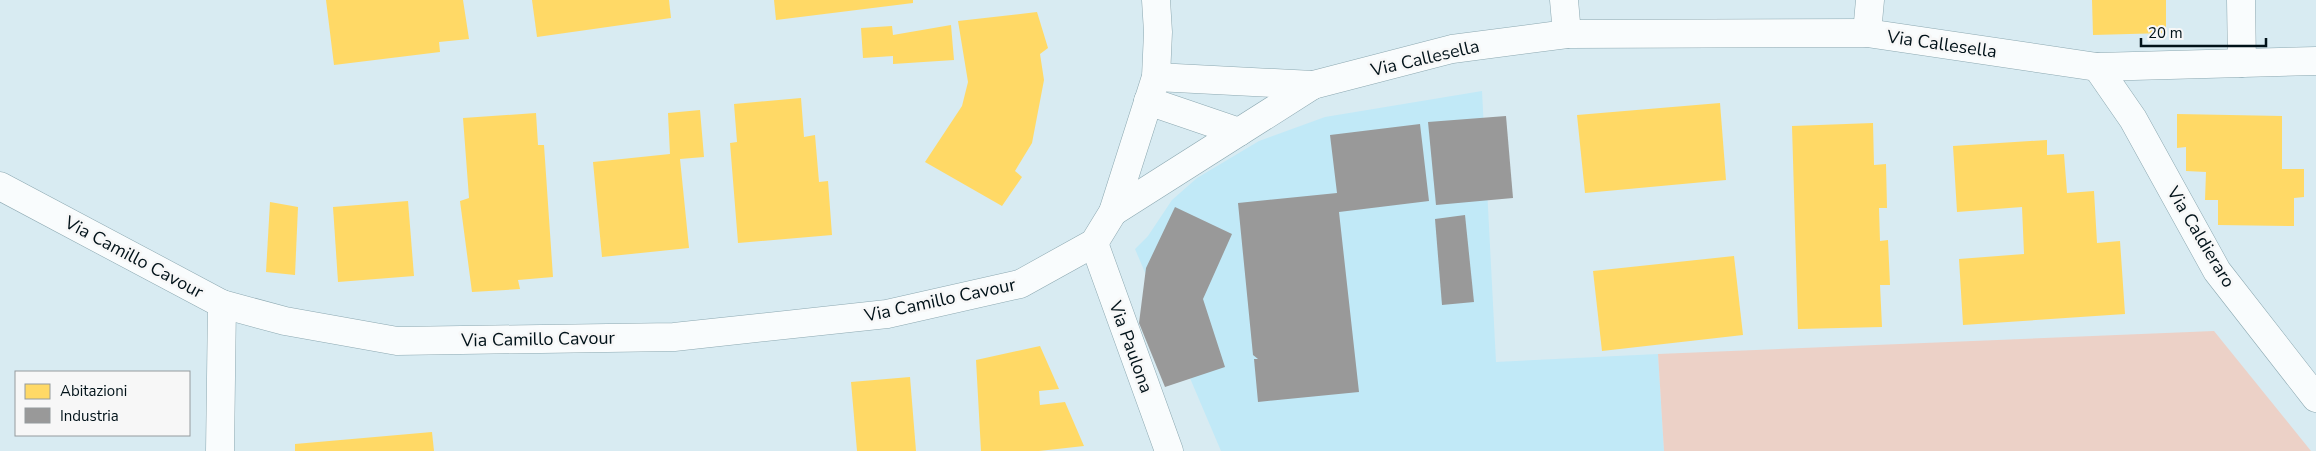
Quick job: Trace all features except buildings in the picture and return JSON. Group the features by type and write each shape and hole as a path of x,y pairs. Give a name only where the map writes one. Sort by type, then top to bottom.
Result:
{"street":[{"path":"1094,243 1113,212 1152,89 1158,32 1156,0"},
{"path":"1564,0 1567,34"},
{"path":"1867,33 1870,0"},
{"path":"2241,0 2242,63"},
{"name":"Via Callesella","path":"1152,89 1313,86 1452,48 1567,34 1867,33 2097,67 2316,61"},
{"name":"Via Caldieraro","path":"2097,67 2133,119 2217,271 2316,398"},
{"name":"Via Callesella","path":"1113,212 1313,86"},
{"path":"1152,89 1239,132"},
{"name":"Via Camillo Cavour","path":"0,186 222,304 285,321 397,342 674,337 887,314 1020,284 1094,243"},
{"name":"Via Paulona","path":"1094,243 1170,451"},
{"path":"220,451 222,304"}],"shaded area":[{"path":"1482,91 1496,362 1658,354 1664,451 1221,451 1135,249 1148,236 1172,200 1197,178 1259,141 1325,117"},
{"path":"2214,331 2311,451 1664,451 1658,354"}]}
